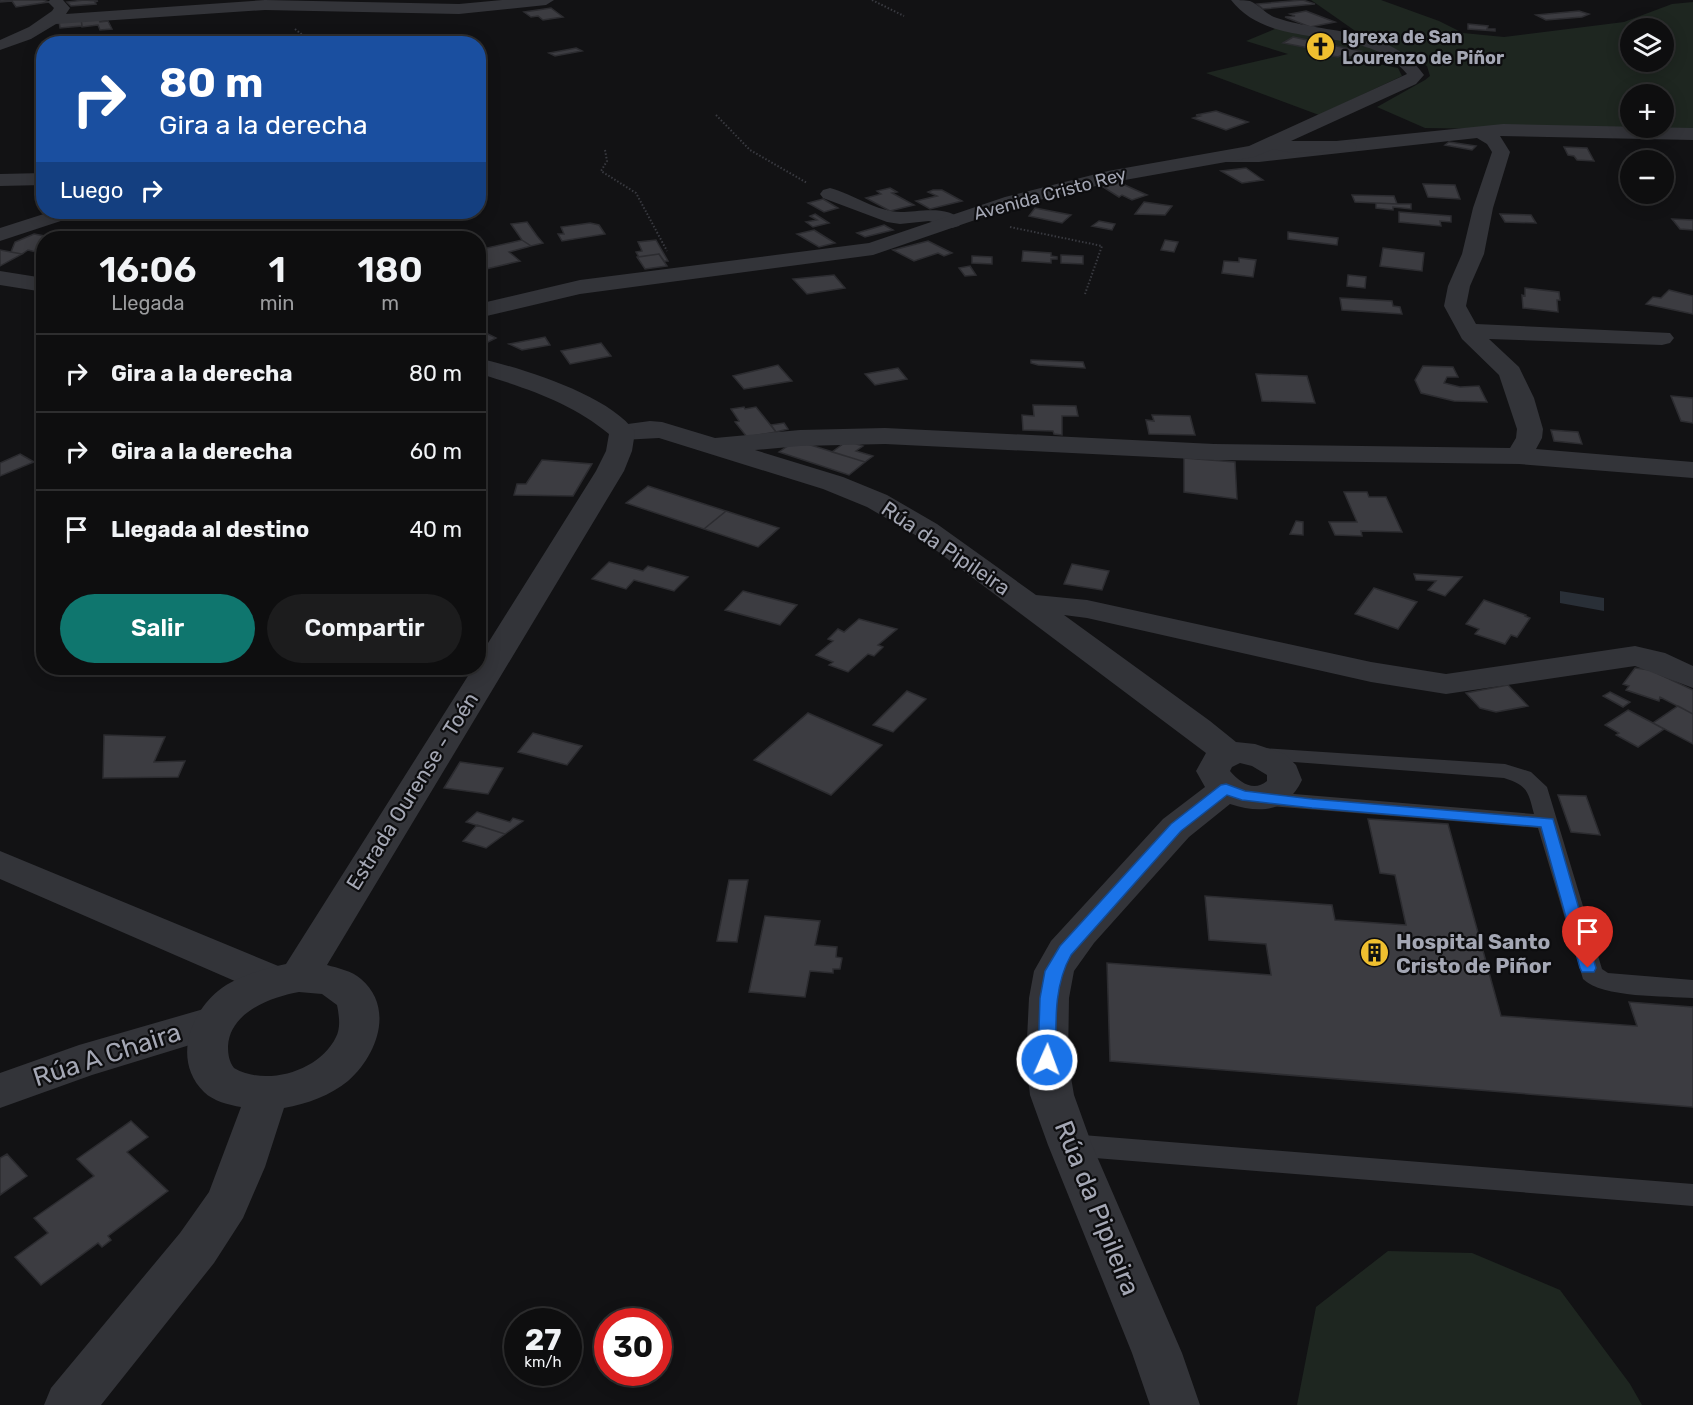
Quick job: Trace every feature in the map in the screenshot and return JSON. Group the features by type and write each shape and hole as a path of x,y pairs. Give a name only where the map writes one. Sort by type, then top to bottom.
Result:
{"street":[{"path":"49,0 62,7 54,19"},
{"path":"0,45 20,38 54,19 265,5 459,9 546,0"},
{"name":"Avenida Cristo Rey","path":"486,309 556,291 861,251 1012,201 1108,177 1228,158 1254,151 1410,80 1416,75 1405,62 1389,50 1369,43 1271,22 1239,0"},
{"path":"1228,158 1526,129 1693,134"},
{"path":"1480,132 1495,141 1501,152 1483,208 1473,254 1459,286 1455,302 1468,332 1504,364 1521,398 1530,429 1529,438 1519,456"},
{"path":"1273,143 1292,147 1348,147"},
{"path":"0,180 36,179"},
{"path":"830,194 887,216 900,218 930,215 960,218"},
{"path":"0,236 49,219"},
{"path":"0,279 36,284"},
{"path":"1468,332 1662,338"},
{"path":"486,369 542,387 587,405 622,432"},
{"name":"Rúa da Pipileira","path":"622,432 662,430 833,483 877,501 927,530 1198,728 1240,773 1176,828 1080,933 1065,951 1054,971 1049,998 1047,1060 1052,1095 1070,1145 1157,1353 1174,1405"},
{"name":"Estrada Ourense - Toén","path":"486,665 610,471 619,452 622,432"},
{"path":"714,446 800,438 869,435 1203,452 1519,456 1693,470"},
{"path":"1028,604 1047,603 1087,609 1371,672 1446,684 1635,657 1654,660 1693,678"},
{"name":"Estrada Ourense - Toén","path":"286,979 480,675"},
{"path":"0,864 138,925 286,979 323,979 344,987 356,1002 362,1020 357,1040 344,1059 322,1076 296,1089 268,1093 245,1092 226,1084 212,1072 205,1057 206,1040 214,1022 230,1004 243,995 286,979"},
{"name":"Rúa A Chaira","path":"0,1091 77,1062 214,1022"},
{"path":"69,1405 197,1248 226,1204 243,1167 268,1093"}],"lane":[{"path":"1240,773 1505,771 1524,777 1537,787 1590,973 1606,982 1693,989"},
{"path":"1240,773 1547,822"},
{"path":"1070,1145 1693,1195"}],"path":[{"path":"872,0 904,16"},
{"path":"716,115 750,150 793,177 830,194"},
{"path":"605,150 606,161 601,171 636,193 658,236 682,275"},
{"path":"960,218 1101,246 1103,248 1085,294"}],"shaded area":[{"path":"1311,0 1381,0 1439,21 1463,33 1504,37 1620,22 1620,72 1674,72 1674,18 1635,18 1672,4 1693,2 1693,132 1674,132 1674,84 1620,84 1620,131 1425,128 1377,107 1430,76 1427,66 1361,35"},
{"path":"1277,26 1366,45 1385,54 1368,62 1398,68 1402,76 1319,115 1206,73 1288,54 1246,41 1275,29 1273,28"},
{"path":"1560,591 1604,598 1604,611 1560,603"},
{"path":"1388,1251 1472,1253 1560,1290 1630,1384 1642,1405 1297,1405 1316,1307"}],"building":[{"path":"0,0 49,2 16,7 12,1 0,2"},
{"path":"1303,0 1315,4 1263,9 1257,4"},
{"path":"98,1 95,2 96,4 71,6 67,2"},
{"path":"551,8 563,17 543,20 538,16 531,17 524,12"},
{"path":"1306,11 1335,22 1310,27 1285,17"},
{"path":"1579,11 1589,14 1582,17 1546,20 1536,15"},
{"path":"98,17 100,22 108,21 112,29 100,30 98,25 82,27 81,18"},
{"path":"81,18 82,26 60,28 59,21"},
{"path":"1468,24 1488,26 1487,29 1495,29 1495,31 1468,29"},
{"name":"Igrexa de San Lourenzo de Piñor","path":"1293,37 1361,51 1351,57 1342,55 1338,57 1315,53 1319,50 1283,43"},
{"path":"576,48 582,51 555,56 549,53"},
{"path":"1216,111 1248,122 1226,130 1193,118 1200,116 1196,115"},
{"path":"1449,142 1476,146 1472,150 1445,145"},
{"path":"1564,147 1587,148 1594,161 1577,160 1574,156 1568,155"},
{"path":"1246,168 1263,180 1242,183 1221,171"},
{"path":"1118,182 1147,195 1132,200 1122,195 1119,197 1103,187"},
{"path":"1423,184 1455,185 1460,199 1428,197"},
{"path":"890,188 897,192 892,193 914,205 890,211 866,198 881,194 877,191"},
{"path":"942,190 962,201 930,209 916,201 937,196 928,192"},
{"path":"1352,195 1394,196 1397,204 1355,202"},
{"path":"823,199 838,208 824,212 808,203"},
{"path":"1144,202 1172,206 1165,215 1135,214"},
{"path":"1376,203 1411,204 1411,209 1376,208"},
{"path":"1035,208 1071,215 1062,223 1029,216"},
{"path":"1399,212 1451,216 1451,222 1440,221 1441,226 1399,222"},
{"path":"815,214 829,223 813,227 806,222 817,220 810,216"},
{"path":"1500,214 1531,215 1536,223 1505,222"},
{"path":"1672,219 1693,220 1693,230 1680,229"},
{"path":"1099,221 1115,224 1112,230 1092,226"},
{"path":"527,222 543,243 531,246 522,240 511,224"},
{"path":"590,223 599,225 605,234 562,241 558,234 564,234 561,227"},
{"path":"884,225 893,230 865,237 857,233"},
{"path":"814,230 835,243 819,247 797,234"},
{"path":"1288,232 1338,238 1337,245 1288,239"},
{"path":"36,234 36,252 28,250 22,254 11,252 15,242"},
{"path":"522,240 531,246 509,252 520,261 486,269 486,248"},
{"path":"656,240 668,261 664,261 659,254 639,257 636,252 642,251 638,242"},
{"path":"1165,240 1178,242 1174,252 1161,250"},
{"path":"928,241 952,253 944,256 938,253 914,261 893,250"},
{"path":"1383,248 1424,253 1422,271 1380,266"},
{"path":"0,250 22,254 0,266"},
{"path":"1023,251 1051,253 1051,256 1057,259 1051,259 1051,263 1022,261"},
{"path":"659,254 667,266 645,269 637,257"},
{"path":"1061,255 1083,256 1083,264 1061,263"},
{"path":"972,256 992,257 992,264 972,263"},
{"path":"1239,258 1256,260 1253,277 1222,273 1224,261 1239,262"},
{"path":"970,266 976,275 965,276 959,268"},
{"path":"834,275 845,288 807,294 793,279"},
{"path":"1348,275 1366,277 1365,288 1347,286"},
{"path":"1525,288 1559,292 1558,312 1523,308 1522,295 1525,296"},
{"path":"1669,290 1693,296 1693,314 1646,304 1653,297 1661,298"},
{"path":"1340,298 1392,301 1393,306 1400,307 1402,314 1342,310"},
{"path":"486,333 496,338 486,343"},
{"path":"545,337 550,345 522,350 509,344"},
{"path":"601,343 611,356 570,364 561,351"},
{"path":"1031,360 1083,362 1085,368 1038,365 1031,363"},
{"path":"778,365 792,381 744,389 733,376"},
{"path":"1423,366 1453,367 1458,377 1447,377 1444,383 1460,387 1479,386 1487,402 1454,401 1421,393 1415,380"},
{"path":"898,368 907,379 875,385 865,374"},
{"path":"1256,374 1307,376 1315,403 1262,401"},
{"path":"1671,396 1693,398 1693,423 1681,421"},
{"path":"1033,405 1076,406 1078,416 1062,416 1062,435 1054,434 1053,431 1023,430 1022,415 1034,416"},
{"path":"744,407 745,409 756,407 776,432 747,437 735,422 739,421 731,409"},
{"path":"1152,415 1190,416 1195,435 1149,434 1146,420 1154,421"},
{"path":"784,423 788,429 776,432 771,425"},
{"path":"1551,430 1578,432 1582,444 1554,441"},
{"path":"847,441 863,446 856,451 873,456 865,462 832,452"},
{"path":"801,442 865,462 849,475 779,452 792,443"},
{"path":"20,454 34,462 0,476 0,463"},
{"path":"1184,458 1235,462 1237,499 1184,492"},
{"path":"542,460 592,464 573,496 514,495 517,484 526,484"},
{"path":"648,486 726,511 704,529 626,503"},
{"path":"1344,492 1367,492 1369,497 1386,497 1402,532 1361,531 1362,536 1335,535 1329,522 1357,522"},
{"path":"726,511 779,528 758,547 704,529"},
{"path":"1296,521 1303,522 1303,535 1290,534"},
{"path":"609,562 643,571 648,566 688,577 674,591 634,580 626,589 592,579"},
{"path":"1072,564 1109,571 1102,590 1064,584"},
{"path":"1414,574 1462,577 1445,596 1428,590 1436,581 1416,580"},
{"path":"1374,588 1417,602 1398,629 1355,614"},
{"path":"743,591 797,605 780,625 725,610"},
{"path":"1484,600 1530,618 1517,637 1511,635 1505,644 1475,634 1479,629 1466,624"},
{"path":"859,619 897,629 878,645 883,647 874,656 868,654 848,672 829,665 833,662 816,655 833,641 828,639 838,629 844,632"},
{"path":"1635,668 1650,670 1693,690 1693,714 1660,697 1659,701 1626,690 1629,686 1623,684"},
{"path":"1508,685 1528,706 1496,712 1480,708 1466,693"},
{"path":"907,691 926,699 893,732 873,725"},
{"path":"1610,692 1630,702 1623,707 1603,696"},
{"path":"1678,706 1693,714 1693,744 1653,723"},
{"path":"1628,710 1664,729 1638,747 1616,735 1619,733 1605,725"},
{"path":"808,713 882,745 831,795 754,760"},
{"path":"533,733 582,746 567,765 518,752"},
{"path":"104,735 165,737 154,762 185,761 178,777 103,778"},
{"path":"460,762 503,768 488,794 444,788"},
{"path":"1558,795 1586,796 1600,835 1571,832"},
{"path":"477,812 510,822 513,818 523,821 505,834 466,822"},
{"name":"Hospital Santo Cristo de Piñor","path":"1368,819 1448,824 1501,1016 1637,1026 1629,1002 1693,1007 1693,1107 1110,1061 1107,963 1271,975 1266,944 1209,940 1205,896 1332,905 1335,920 1406,925 1395,875 1380,873"},
{"path":"477,825 505,834 486,848 463,841"},
{"path":"729,880 748,880 737,942 717,941"},
{"path":"765,916 820,921 815,945 837,947 836,957 842,958 840,969 833,969 833,973 810,971 805,997 749,992"},
{"path":"131,1121 148,1137 127,1152 168,1191 108,1236 111,1240 102,1247 98,1243 41,1285 15,1257 48,1233 34,1218 94,1176 77,1159"},
{"path":"7,1154 27,1176 0,1195 0,1158"}],"place":[{"name":"Igrexa de San Lourenzo de Piñor","path":"1321,47"},
{"name":"Hospital Santo Cristo de Piñor","path":"1375,953"}],"route":[{"path":"1047,1060 1049,998 1054,971 1065,951 1176,828 1226,789 1242,796 1312,804 1547,822 1588,968"}]}
